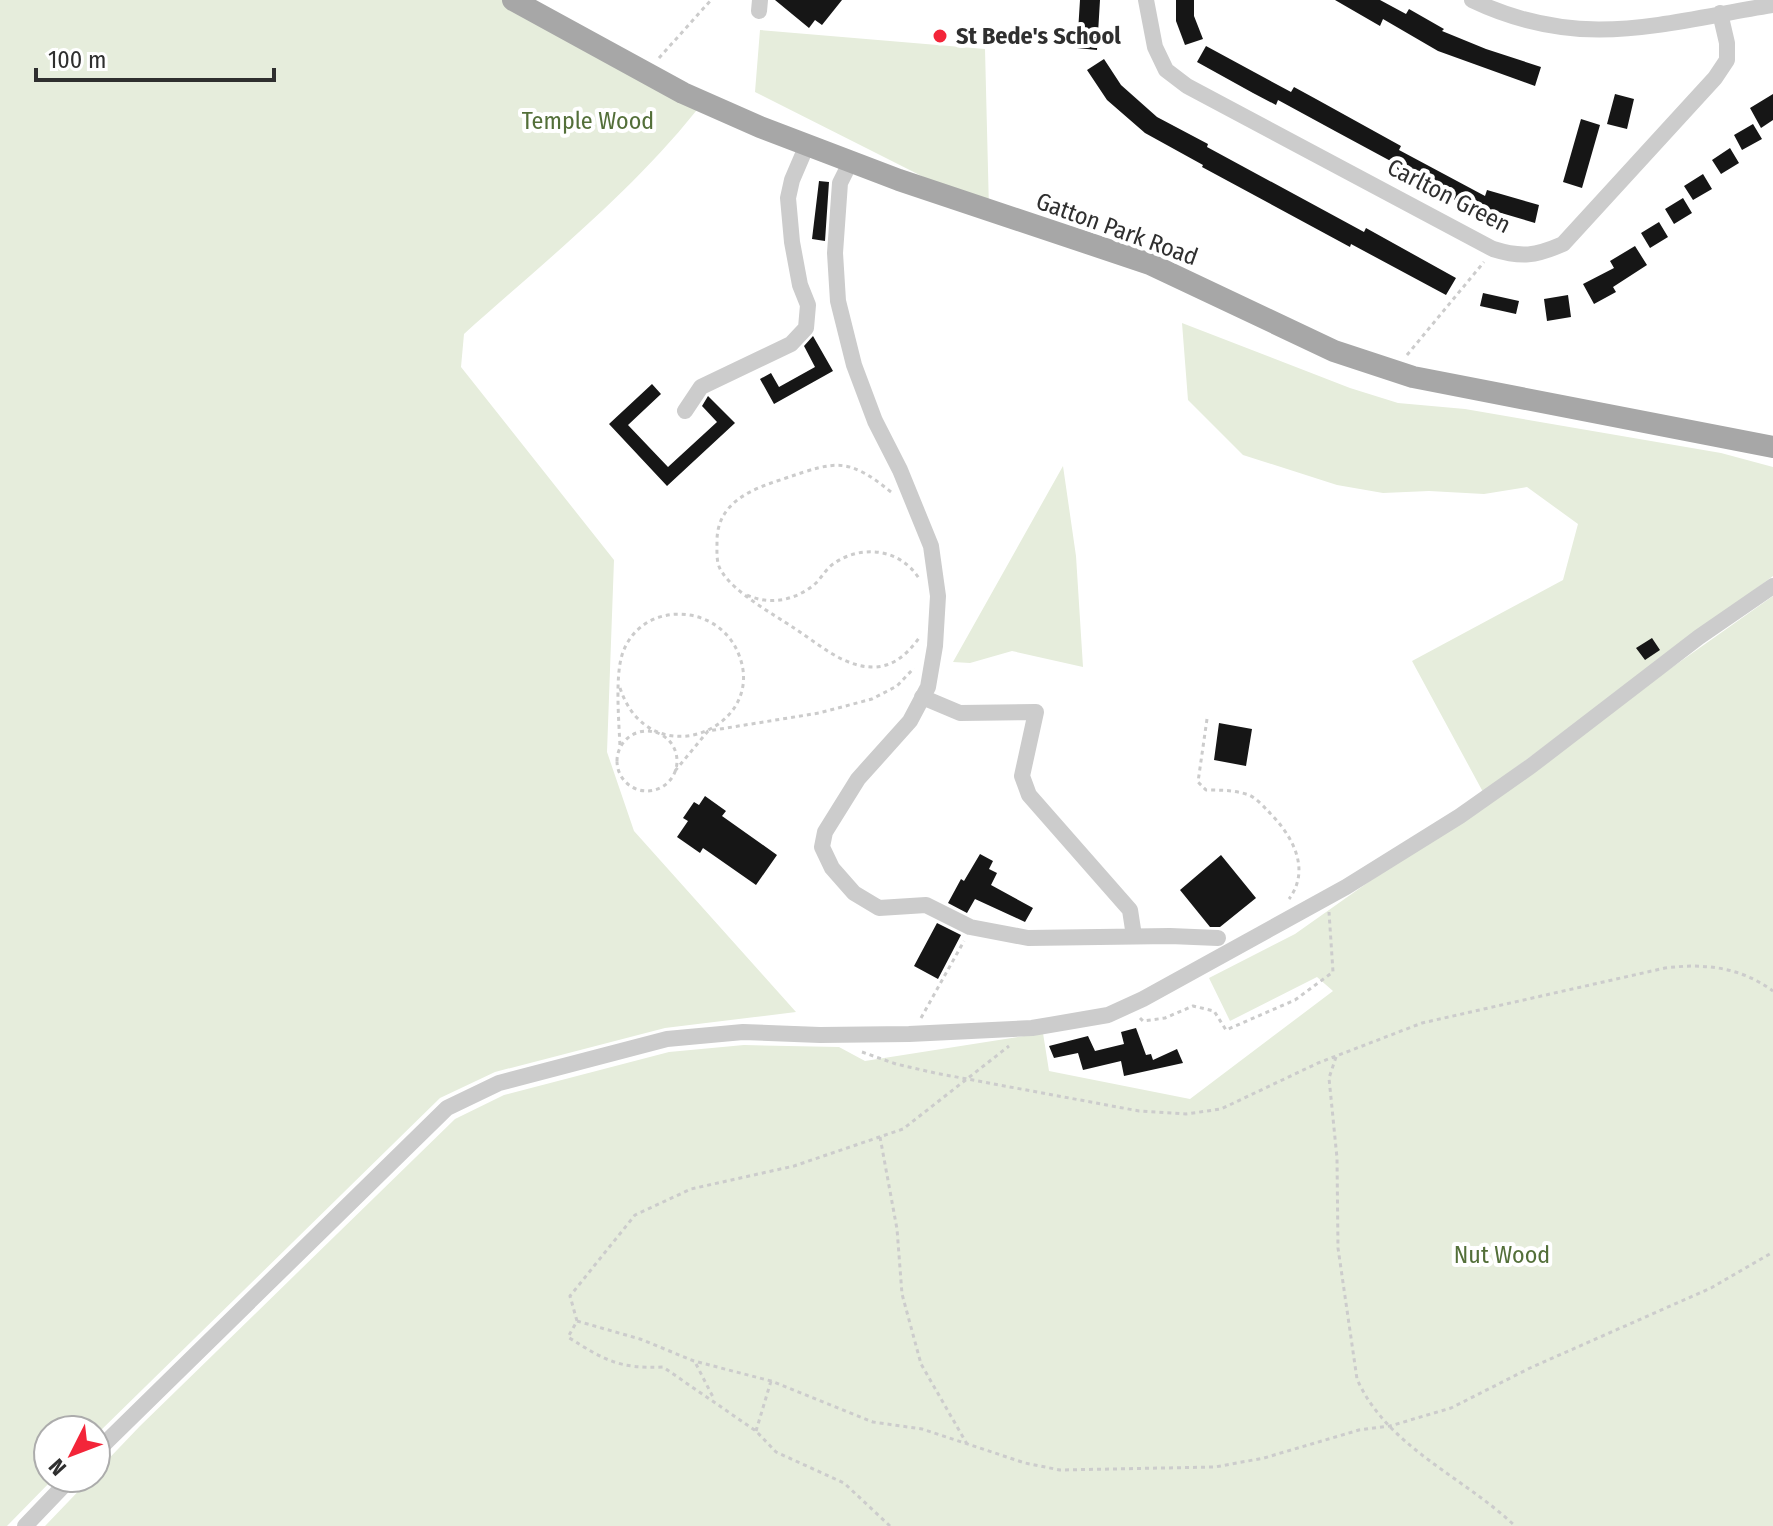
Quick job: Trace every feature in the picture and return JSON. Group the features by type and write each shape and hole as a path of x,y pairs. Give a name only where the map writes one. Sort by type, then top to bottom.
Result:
{"main road":[{"name":"Gatton Park Road","path":"513,0 703,102 851,161 1150,264 1334,351 1413,377 1773,447"}],"street":[{"name":"Carlton Green","path":"1146,0 1155,47 1166,70 1177,78 1493,249 1512,255 1538,255 1563,244 1715,78 1727,60 1727,43 1720,13"},
{"path":"1472,0 1538,23 1592,31 1661,25 1773,5"},
{"path":"685,411 701,387 791,344 806,328 808,305 800,285 788,198 807,145"},
{"path":"851,161 840,183 835,253 838,301 854,365 875,421 900,470 931,546 938,596 935,646 928,687 910,721 858,779 825,832 822,847 832,868 854,893 879,908 926,905 970,927 1028,938 1218,938"},
{"path":"112,1436 447,1108 499,1083 667,1039 743,1032 909,1034 1032,1028 1108,1015 1329,896 1472,808 1699,637 1773,586"},
{"path":"922,697 960,713 1036,712 1022,776 1029,795 1130,910 1134,936"},
{"path":"25,1526 56,1494"}],"path":[{"path":"646,73 711,0"},
{"path":"1394,371 1493,249"},
{"path":"896,497 864,472 847,465 827,464 756,487 725,509 717,533 717,556 720,569 747,595 840,659 859,666 878,667 904,657 921,635"},
{"path":"747,595 759,601 787,599 803,593 830,566 858,552 891,554 916,574 925,586 924,570"},
{"path":"674,613 708,619 734,642 741,658 741,692 734,708 723,721 708,731 663,786 644,791 635,789 620,776 617,757 620,747 620,688 622,654 630,638 657,617 674,613"},
{"path":"620,747 640,732 683,737 819,713 872,699 897,686 915,665"},
{"path":"620,688 633,715 665,738 676,753 675,771"},
{"path":"1207,719 1198,782 1206,790 1231,790 1252,796 1289,833 1299,854 1296,890 1289,900"},
{"path":"1125,1007 1143,1021 1165,1018 1193,1006 1214,1011 1226,1030 1295,1000 1333,972 1329,896"},
{"path":"909,1034 939,989 970,927"},
{"path":"851,1047 896,1064 968,1079 1139,1111 1186,1114 1221,1109 1347,1052 1422,1023 1665,968 1693,965 1724,968 1758,979 1773,991"},
{"path":"890,1526 844,1483 776,1452 756,1431 663,1367 645,1368 605,1361 568,1337 577,1321 570,1296 635,1215 691,1189 794,1166 903,1129 1032,1028"},
{"path":"1347,1052 1335,1058 1329,1078 1337,1158 1338,1248 1357,1379 1365,1399 1390,1426 1415,1449 1494,1506 1515,1526"},
{"path":"880,1137 897,1229 902,1294 921,1364 967,1444"},
{"path":"577,1321 640,1339 694,1361 771,1381 873,1422 922,1429 1025,1463 1060,1470 1215,1467 1264,1458 1359,1430 1390,1426 1451,1408 1530,1368 1711,1288 1773,1252"},
{"path":"694,1361 716,1403"},
{"path":"756,1431 771,1381"}],"green space":[{"name":"Temple Wood","path":"0,0 513,0 703,102 620,194 464,334 461,367 614,560 607,752 634,831 796,1012 665,1028 495,1072 440,1098 112,1419 112,1414 32,1414 32,1494 38,1494 7,1526 0,1526"},
{"path":"760,30 985,49 989,210 755,92"},
{"path":"1182,323 1350,388 1398,403 1465,409 1721,453 1773,467 1773,576 1483,792 1412,661 1563,580 1578,524 1527,487 1484,494 1429,491 1383,493 1337,485 1243,455 1188,400"},
{"path":"1063,466 1076,556 1083,667 1012,651 970,663 953,662"},
{"name":"Nut Wood","path":"1773,596 1773,1526 45,1526 76,1494 112,1494 112,1455 140,1426 455,1119 504,1095 669,1052 744,1045 839,1047 865,1061 1043,1033 1049,1071 1190,1099 1333,991 1317,977 1230,1021 1209,978 1295,934"}],"building":[{"path":"775,0 842,0 822,25 815,20 809,28"},
{"path":"1080,0 1100,0 1097,50 1077,48"},
{"path":"1176,0 1194,0 1194,16 1203,39 1185,45 1176,21"},
{"path":"1335,0 1380,0 1406,14 1409,9 1444,29 1442,31 1541,67 1535,86 1438,51 1383,19 1380,26"},
{"path":"1206,46 1291,92 1294,87 1401,146 1399,150 1485,196 1487,190 1539,205 1535,223 1474,205 1472,209 1278,100 1276,105 1253,93 1197,62"},
{"path":"1104,59 1121,85 1157,117 1364,232 1366,228 1456,278 1446,295 1351,244 1350,247 1145,133 1107,100 1087,70"},
{"path":"1615,94 1634,99 1627,129 1607,124"},
{"path":"1773,94 1773,120 1761,128 1750,108"},
{"path":"1581,119 1600,125 1582,188 1563,182"},
{"path":"1753,124 1762,139 1742,150 1734,135"},
{"path":"1730,148 1739,163 1721,174 1712,160"},
{"path":"1703,174 1712,189 1693,200 1684,186"},
{"path":"819,181 829,182 825,241 812,239"},
{"path":"1683,198 1692,213 1674,224 1665,209"},
{"path":"1659,222 1668,237 1650,248 1641,233"},
{"path":"1635,246 1647,265 1613,287 1616,292 1594,304 1583,284 1614,268 1610,261"},
{"path":"1483,293 1519,301 1516,314 1480,306"},
{"path":"1568,295 1571,317 1547,321 1544,299"},
{"path":"813,336 833,371 774,404 760,379 771,373 779,387 815,367 804,346"},
{"path":"652,384 661,394 628,425 668,467 717,422 702,406 708,396 735,423 667,486 609,424"},
{"path":"1652,638 1660,650 1645,660 1636,648"},
{"path":"1219,723 1252,729 1246,766 1214,760"},
{"path":"705,796 726,811 722,816 777,855 756,885 703,848 700,853 677,837 688,821 683,818 694,802 699,805"},
{"path":"980,854 993,861 989,869 997,873 991,885 1033,908 1025,922 975,899 967,913 948,903"},
{"path":"1221,855 1256,898 1220,927 1210,927 1180,890"},
{"path":"937,923 961,935 938,979 914,966"},
{"path":"1136,1028 1146,1055 1151,1054 1153,1060 1177,1049 1183,1063 1124,1076 1121,1061 1083,1070 1078,1053 1054,1058 1049,1046 1088,1036 1095,1051 1124,1044 1121,1032"}],"place":[{"name":"St Bede's School","path":"940,36"}]}
